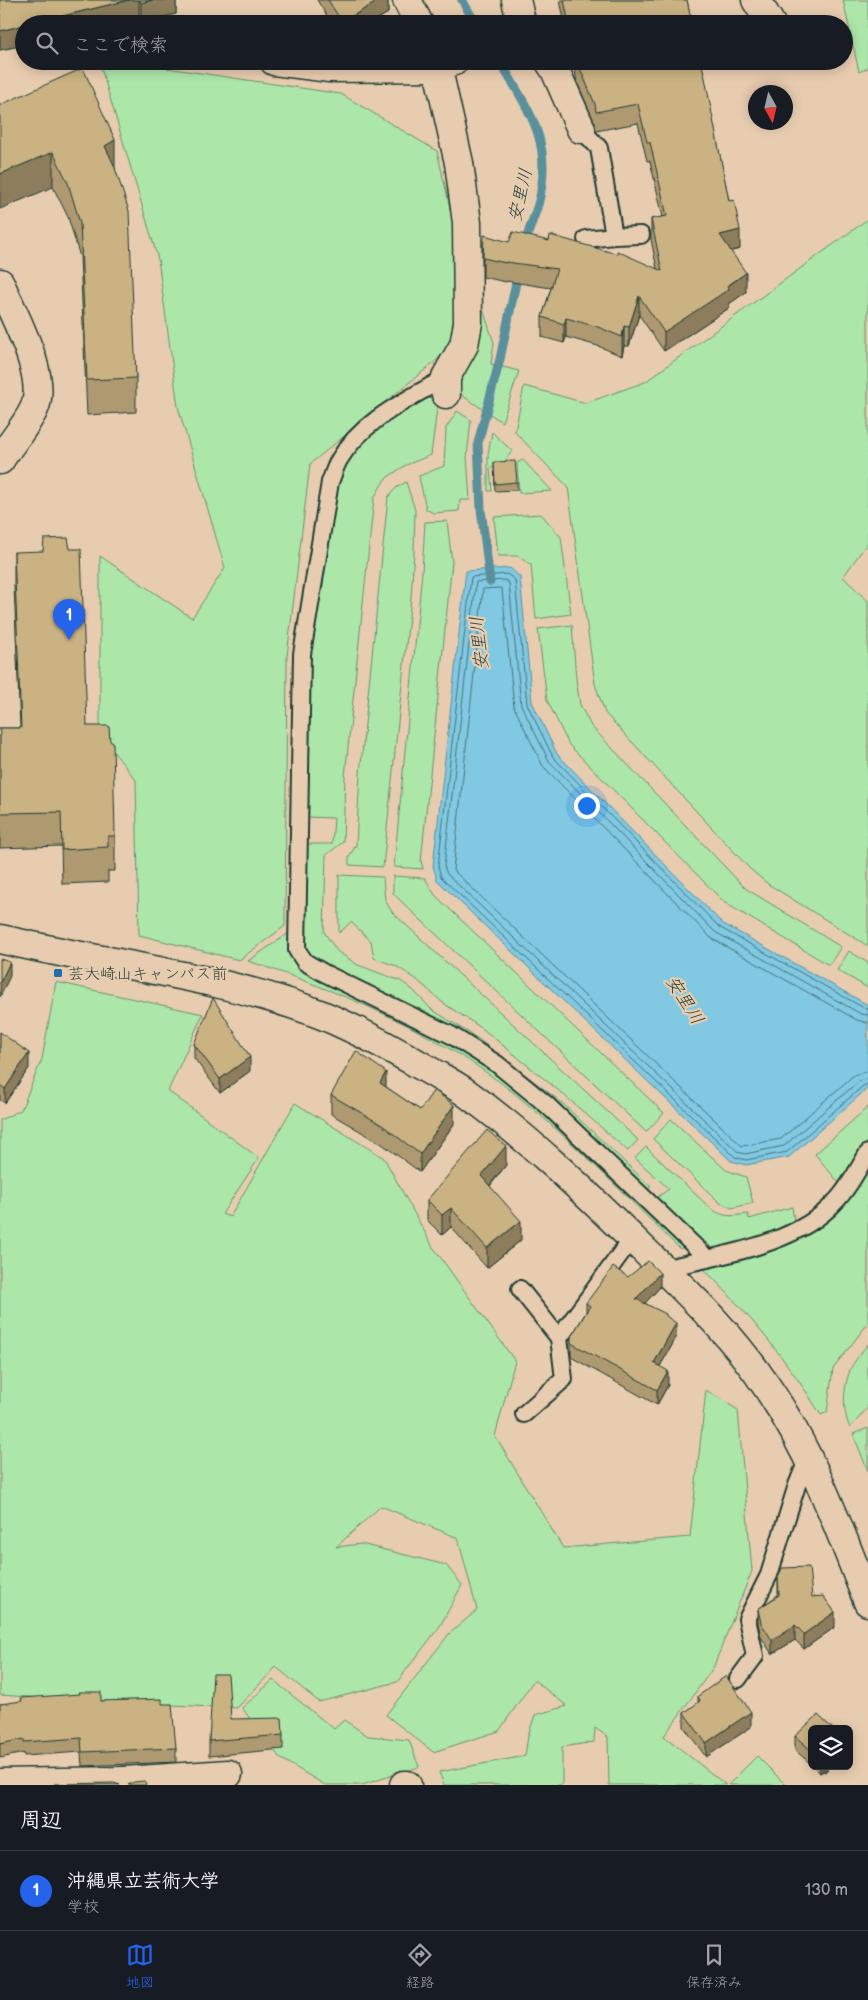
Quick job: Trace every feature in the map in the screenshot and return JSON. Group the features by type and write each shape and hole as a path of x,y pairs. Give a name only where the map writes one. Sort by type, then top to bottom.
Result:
{"street":[{"path":"407,0 415,15"},
{"path":"756,0 765,15"},
{"path":"444,70 467,223 468,323 464,345 446,385"},
{"path":"555,70 581,130"},
{"path":"0,283 34,361 38,383 34,408 0,460"},
{"path":"0,939 185,976 263,995 320,1015 374,1038 462,1090 546,1158 703,1307 735,1342 768,1387 796,1432 823,1489 868,1602"},
{"path":"0,1783 124,1783 228,1774"}],"lane":[{"path":"581,130 600,148 614,236"},
{"path":"586,239 641,235"},
{"path":"446,385 374,420 353,441 339,460 330,482 302,654 297,950 306,962 324,973 451,1036 497,1064 547,1105 707,1258"},
{"path":"663,1269 758,1246 804,1227 837,1201 868,1153"},
{"path":"559,1338 632,1238"},
{"path":"520,1289 559,1338 564,1380 524,1414"},
{"path":"738,1678 755,1656 747,1619 769,1575 808,1458"}],"green space":[{"path":"843,0 868,0 868,68 859,72 853,45 853,15 846,15"},
{"path":"102,70 180,70 341,94 437,151 452,216 462,325 438,359 310,464 287,656 285,926 239,960 139,935 136,780 100,735 100,556 192,618 225,568 178,407 158,259"},
{"path":"868,219 868,542 843,577 868,601 868,946 768,884 750,869 605,713 595,684 568,487 515,432 524,386 586,403 645,382"},
{"path":"479,297 494,343 491,364 519,371 502,422 457,392"},
{"path":"430,398 438,401 431,455 406,465 385,479 374,498 345,776 343,842 326,855 324,932 337,951 358,965 401,981 414,991 431,1009 477,1038 561,1102 651,1187 647,1190 544,1094 385,998 312,958 305,950 302,938 304,844 332,844 334,818 307,817 309,664 313,625 335,490 345,462 371,431 415,402"},
{"path":"457,411 471,420 467,457 470,500 460,500 459,511 433,513 426,509 419,476 444,466 446,428"},
{"path":"492,432 512,451 501,467 490,468 492,491 488,491 488,454"},
{"path":"523,460 552,491 519,493 517,463"},
{"path":"406,482 415,510 414,551 411,597 383,867 349,865 349,857 356,845 360,774 388,497 396,488"},
{"path":"541,514 561,537 571,614 536,619 531,565 518,556 498,556 494,517"},
{"path":"447,521 452,562 421,861 423,869 394,867 425,522"},
{"path":"572,625 580,705 591,726 745,888 841,947 829,965 725,903 569,745 547,700 538,629"},
{"path":"339,875 383,877 385,900 392,912 638,1140 628,1151 564,1095 483,1029 443,1003 416,979 396,966 374,958 371,941 351,922 339,933"},
{"path":"393,876 425,878 435,895 664,1113 646,1132 393,893"},
{"path":"289,933 293,950 443,1036 507,1077 685,1245 680,1249 557,1130 514,1093 484,1071 453,1051 387,1015 318,986 248,961"},
{"path":"849,951 868,963 868,988 837,970"},
{"path":"56,982 203,1014 168,1091 259,1158 222,1214 230,1217 295,1103 384,1158 433,1247 515,1361 495,1436 563,1548 690,1537 706,1390 738,1410 752,1571 713,1668 664,1736 726,1785 609,1785 608,1737 595,1728 594,1742 562,1747 562,1785 444,1785 439,1772 525,1756 528,1736 535,1715 567,1706 534,1680 499,1731 433,1752 386,1715 449,1634 477,1610 458,1538 381,1506 336,1547 361,1544 446,1565 462,1585 440,1626 397,1682 319,1702 276,1667 237,1708 0,1695 0,1120 21,1110 42,1059"},
{"path":"868,1107 868,1141 839,1183 815,1154"},
{"path":"671,1119 726,1170 746,1177 753,1203 732,1208 720,1203 653,1139"},
{"path":"646,1147 710,1208 719,1213 732,1216 748,1214 749,1219 792,1207 794,1220 775,1231 713,1250 707,1243 697,1238 656,1198 669,1189 635,1158"},
{"path":"868,1169 868,1323 833,1369 827,1412 821,1415 767,1339 737,1303 704,1269 759,1255 813,1231 829,1220 842,1207"},
{"path":"868,1344 868,1407 850,1428 847,1421 844,1399 846,1385 850,1370"},
{"path":"868,1428 868,1471 853,1434"},
{"path":"273,1680 334,1729 344,1720 368,1736 409,1740 419,1767 362,1785 325,1785 280,1758 242,1708"},
{"path":"757,1756 786,1785 728,1785"}],"water":[{"path":"510,568 520,577 532,702 557,754 722,923 868,1005 868,1088 789,1157 746,1165 731,1161 437,880 433,866 466,571"}],"building":[{"path":"0,0 129,0 66,15 15,15 15,27 0,31"},
{"path":"140,0 152,0 141,3"},
{"path":"328,0 380,0 354,15 338,15"},
{"path":"564,0 687,0 690,15 567,15"},
{"path":"79,70 84,70 115,140 105,146 114,165 129,211 136,378 87,380 80,223 68,183 53,152 0,174 0,105"},
{"path":"581,70 703,70 729,201 734,200 740,230 720,235 746,273 727,286 729,289 664,332 639,296 629,327 624,326 622,337 598,327 566,318 564,324 542,317 557,269 506,263 483,258 484,235 509,242 513,232 549,241 550,235 617,254 617,251 662,271 651,219 667,216 650,142 647,142 638,104 596,112 595,104"},
{"path":"515,461 517,482 495,484 494,462"},
{"path":"68,538 70,549 81,549 87,726 109,726 110,741 113,743 115,836 108,836 108,847 62,850 61,812 0,813 0,728 21,728 14,552 43,551 44,539"},
{"path":"0,959 10,962 0,983"},
{"path":"213,998 250,1057 220,1079 194,1044"},
{"path":"0,1032 29,1053 5,1089 0,1085"},
{"path":"356,1051 386,1072 380,1083 420,1110 434,1090 454,1105 420,1154 382,1125 331,1095"},
{"path":"487,1130 506,1146 481,1176 521,1221 487,1248 451,1208 442,1215 427,1200"},
{"path":"648,1261 660,1273 636,1299 666,1314 676,1323 654,1363 668,1371 657,1390 571,1343 571,1337 590,1306 586,1303 613,1267 628,1277"},
{"path":"809,1567 812,1597 823,1596 835,1612 804,1634 795,1625 772,1640 761,1623 758,1609 779,1595 778,1577 782,1568"},
{"path":"213,1674 228,1674 231,1719 282,1718 283,1735 209,1741"},
{"path":"726,1676 751,1712 706,1743 684,1713 700,1701 698,1696"},
{"path":"79,1692 101,1692 101,1701 162,1699 162,1704 172,1704 176,1748 82,1752 81,1738 24,1742 24,1739 0,1744 0,1704 22,1701 21,1698 80,1694"},
{"path":"818,1715 829,1725 808,1725 808,1747 795,1736"},
{"path":"145,1781 146,1785 128,1785 134,1782"},
{"path":"114,1783 120,1785 54,1785 54,1784"}],"waterway":[{"name":"安里川","path":"462,0 471,15"},
{"name":"安里川","path":"505,70 536,127 543,161 543,180 539,201 525,245"},
{"name":"安里川","path":"490,582 481,509 478,443 500,359 518,273"}],"place":[{"name":"沖縄県立芸術大学","path":"69,640"},
{"name":"芸大崎山キャンパス前","path":"58,973"}]}
